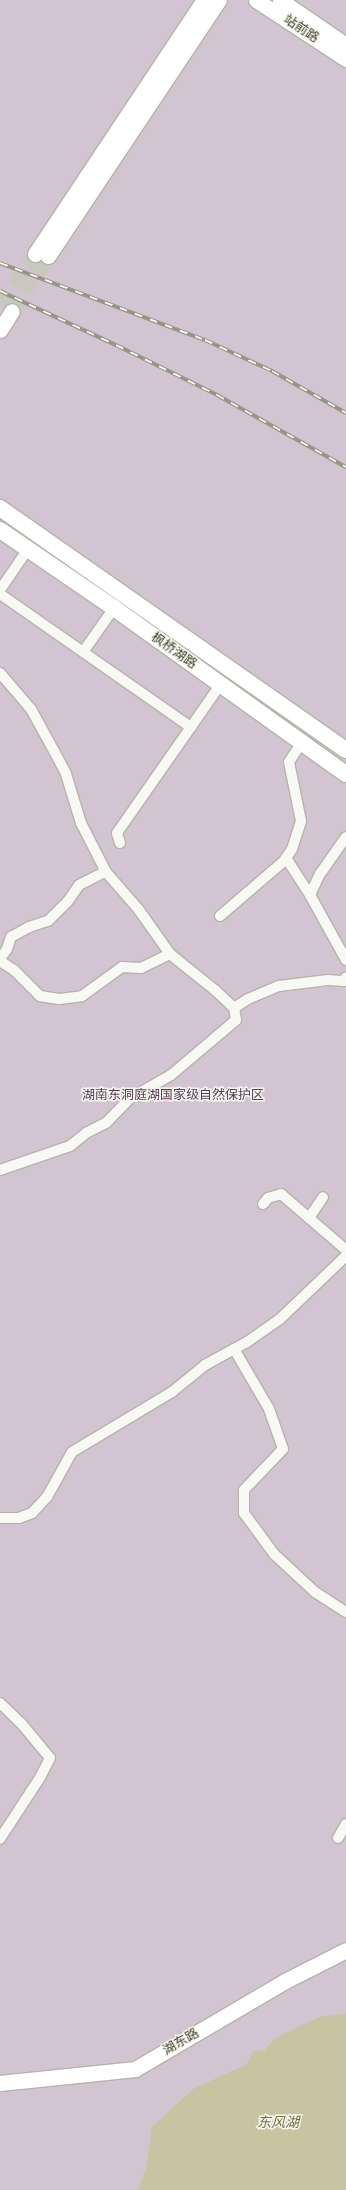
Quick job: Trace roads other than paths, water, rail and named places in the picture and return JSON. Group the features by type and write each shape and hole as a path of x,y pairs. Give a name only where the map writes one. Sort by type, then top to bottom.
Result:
{"main road":[{"path":"204,0 41,255 219,0"},
{"name":"站前路","path":"256,0 346,59"},
{"name":"站前路","path":"280,0 346,45"},
{"path":"0,330 12,311"},
{"name":"枫桥湖路","path":"0,508 346,750"},
{"name":"枫桥湖路","path":"0,530 114,608 346,774"},
{"name":"湖东路","path":"0,2084 135,2068 285,1981 346,1950"}],"street":[{"path":"0,590 28,549"},
{"path":"0,594 191,726"},
{"path":"83,652 114,608"},
{"path":"0,673 31,709 57,756 66,774 81,823 106,871 139,910 170,954 216,991 234,1008 236,1020 171,1075 129,1099 106,1123 86,1133 70,1146 0,1170"},
{"path":"120,843 117,833 221,684"},
{"path":"220,916 286,858 292,849 301,821 289,762 302,742"},
{"path":"310,895 320,874 346,837"},
{"path":"286,858 310,895 346,960"},
{"path":"106,871 79,885 68,901 48,921 29,927 11,937 8,949 0,960 14,970 40,996 59,999 82,996 122,967 141,968 170,954"},
{"path":"234,1008 279,986 328,980 345,980"},
{"path":"263,1204 268,1198 281,1194 346,1250"},
{"path":"309,1218 323,1197"},
{"path":"0,1518 18,1518 32,1512 47,1497 72,1452 172,1392 205,1365 234,1349 280,1319 346,1256"},
{"path":"234,1349 269,1409 283,1449 244,1490 244,1513 274,1554 315,1592 346,1612"},
{"path":"0,1703 21,1723 50,1758 41,1776 0,1838"},
{"path":"338,1838 346,1824"}],"water":[{"name":"东风湖","path":"346,2013 346,2190 138,2190 146,2169 152,2127 193,2089 247,2064 254,2050 264,2051 274,2039 291,2030 320,2017"}],"tunnel":[{"path":"0,304 35,254"},
{"path":"12,311 48,256"}],"railway":[{"path":"0,263 205,340 272,371 346,413"},
{"path":"0,291 116,345 217,395 346,467"}],"park label":[{"name":"湖南东洞庭湖国家级自然保护区","path":"173,1095"}]}
